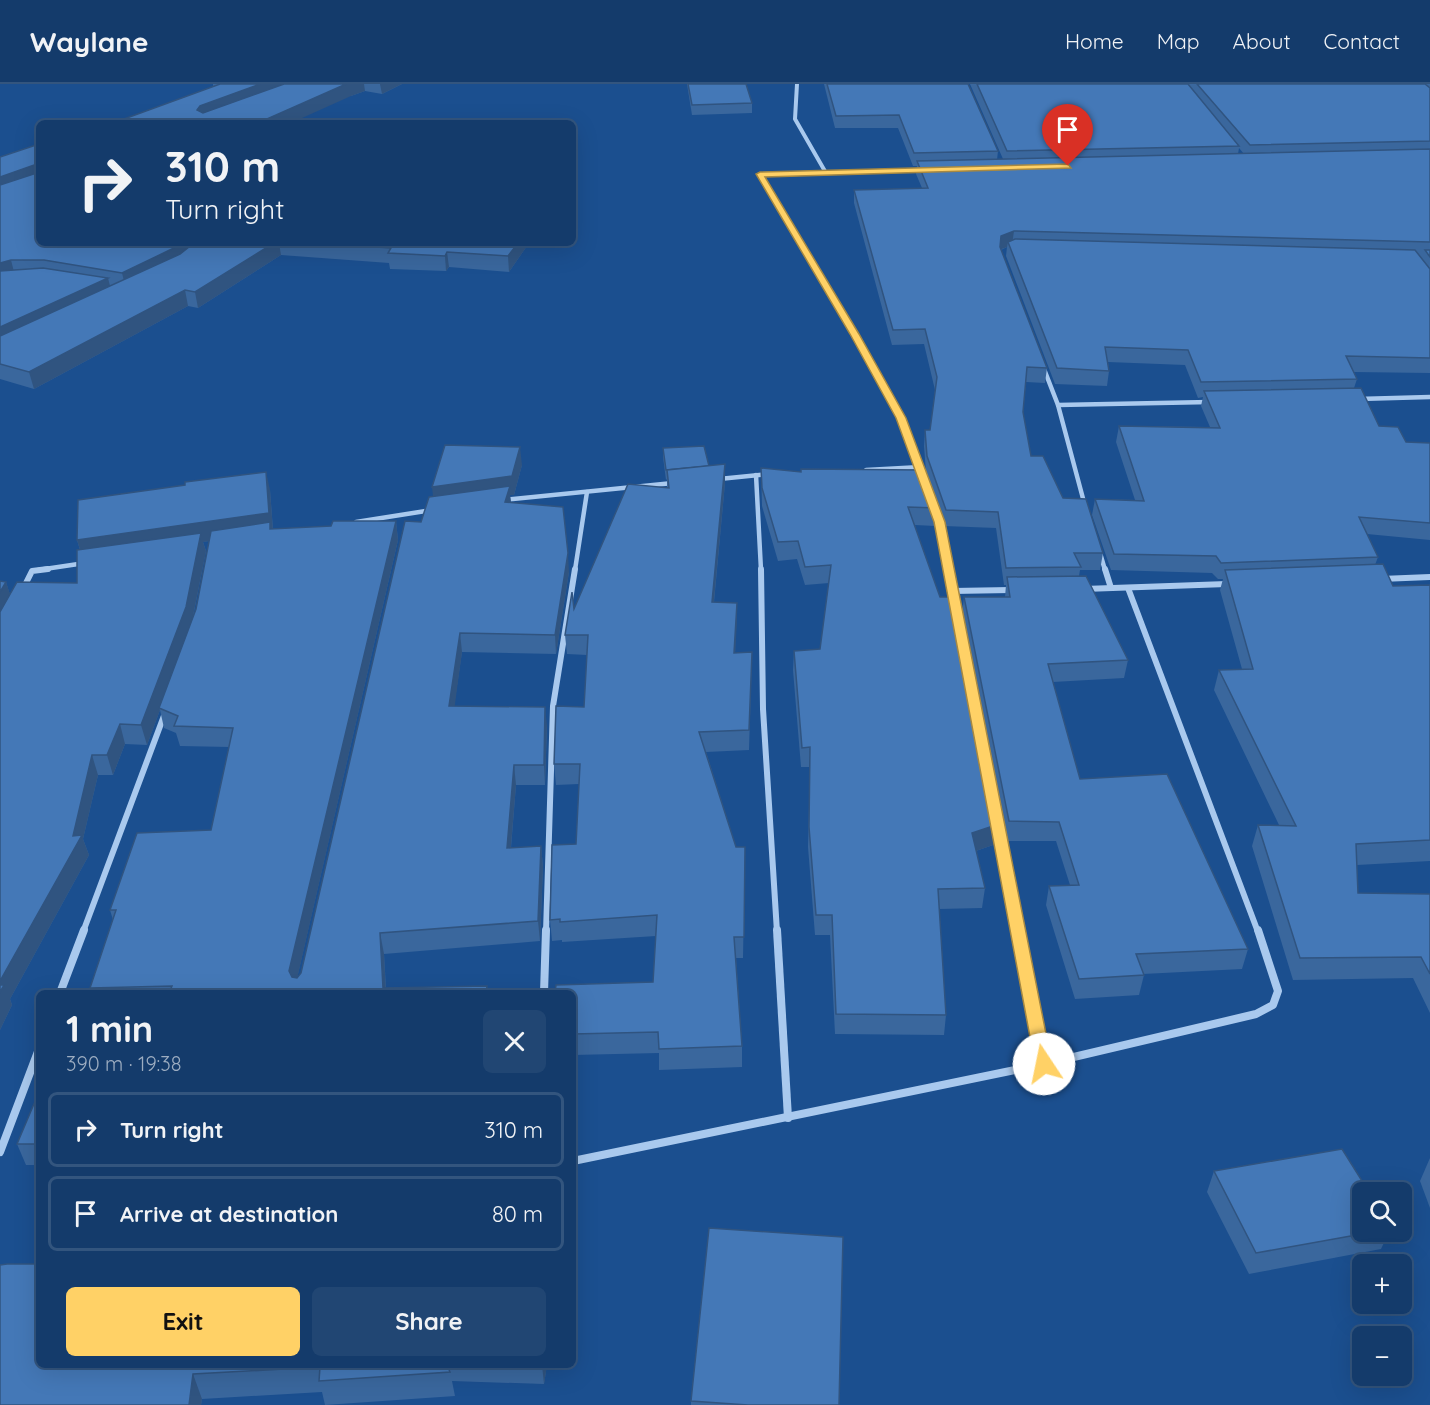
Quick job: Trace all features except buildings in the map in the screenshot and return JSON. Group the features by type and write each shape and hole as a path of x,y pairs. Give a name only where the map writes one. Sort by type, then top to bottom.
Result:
{"street":[{"path":"797,84 795,119 807,144 826,173"},
{"path":"924,478 901,418 855,334 760,174 932,169"},
{"path":"1041,361 1058,405 1086,510"},
{"path":"1349,399 1430,397"},
{"path":"1058,405 1221,402"},
{"path":"862,470 921,467"},
{"path":"711,479 780,474"},
{"path":"756,475 762,594 763,709 788,1118"},
{"path":"499,501 677,483"},
{"path":"544,990 553,706 587,492"},
{"path":"932,500 939,522 956,614"},
{"path":"351,523 443,508"},
{"path":"406,525 409,513"},
{"path":"1097,544 1111,588"},
{"path":"21,592 32,571 88,563"},
{"path":"1372,579 1430,577"},
{"path":"1077,589 1232,584"},
{"path":"576,1160 1044,1064 1256,1014 1273,1005 1278,991 1274,973 1128,588"},
{"path":"952,591 1020,590"},
{"path":"61,990 166,709"},
{"path":"994,810 1044,1064"},
{"path":"0,1152 36,1057"}],"route":[{"path":"1044,1064 939,522 921,467 901,418 855,334 760,174 1068,166"}]}
